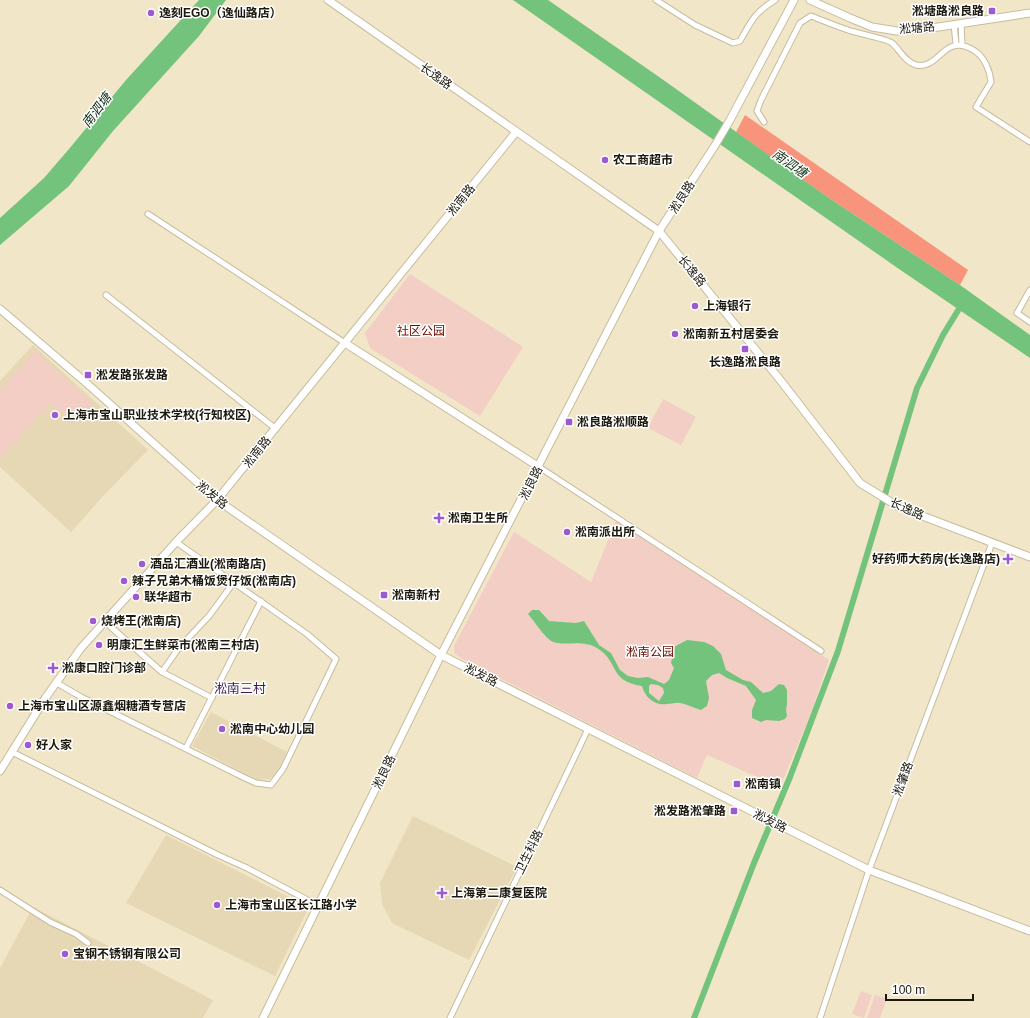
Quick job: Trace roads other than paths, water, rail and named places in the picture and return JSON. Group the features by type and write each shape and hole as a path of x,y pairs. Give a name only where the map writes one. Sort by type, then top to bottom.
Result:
{"street":[{"name":"长逸路","path":"328,0 659,231 781,381 860,483 872,492 899,507 1030,557"},
{"path":"656,0 695,25 733,43 740,41 754,16 760,9 775,0"},
{"name":"淞良路","path":"263,1018 441,655 659,231 730,120 794,0"},
{"name":"淞塘路","path":"810,0 872,27 897,31 1030,13"},
{"path":"764,122 757,111 761,100 800,23 811,16 849,30 891,42 904,57 915,65 926,65 956,44 966,46 980,54 990,71 991,82 976,107 1030,142"},
{"path":"956,44 957,24"},
{"path":"957,24 962,45"},
{"name":"淞南路","path":"0,771 46,697 81,648 176,542 217,500 516,132"},
{"path":"148,214 821,651"},
{"path":"1030,290 1017,313 1030,322"},
{"path":"106,295 276,429"},
{"name":"淞发路","path":"0,308 217,500 441,655 869,870 1030,931"},
{"path":"57,683 81,697 256,783 271,784 283,769 336,659 307,634 176,542"},
{"name":"淞肇路","path":"820,1018 869,870 992,542"},
{"path":"162,672 178,649 209,616 234,582"},
{"path":"186,748 261,601"},
{"path":"104,621 162,672 212,698"},
{"name":"卫生科路","path":"450,1018 588,729"},
{"path":"12,752 133,814 247,868 319,906"},
{"path":"0,890 50,922 76,934 88,943"}],"waterway":[{"path":"694,1018 754,863 790,777 838,651 917,388 943,335 962,304"}],"place":[{"name":"淞塘路淞良路","path":"992,11"},
{"name":"逸刻EGO（逸仙路店）","path":"151,13"},
{"name":"农工商超市","path":"605,160"},
{"name":"上海银行","path":"695,306"},
{"name":"淞南新五村居委会","path":"675,334"},
{"name":"长逸路淞良路","path":"745,349"},
{"name":"淞发路张发路","path":"88,375"},
{"name":"上海市宝山职业技术学校(行知校区)","path":"55,415"},
{"name":"淞良路淞顺路","path":"569,422"},
{"name":"淞南卫生所","path":"439,518"},
{"name":"淞南派出所","path":"567,532"},
{"name":"好药师大药房(长逸路店)","path":"1008,559"},
{"name":"酒品汇酒业(淞南路店)","path":"142,564"},
{"name":"辣子兄弟木桶饭煲仔饭(淞南店)","path":"124,581"},
{"name":"淞南新村","path":"384,595"},
{"name":"联华超市","path":"136,597"},
{"name":"烧烤王(淞南店)","path":"93,621"},
{"name":"明康汇生鲜菜市(淞南三村店)","path":"99,645"},
{"name":"淞康口腔门诊部","path":"53,668"},
{"name":"上海市宝山区源鑫烟糖酒专营店","path":"10,706"},
{"name":"淞南中心幼儿园","path":"222,729"},
{"name":"好人家","path":"28,745"},
{"name":"淞南镇","path":"737,784"},
{"name":"淞发路淞肇路","path":"734,811"},
{"name":"上海第二康复医院","path":"442,893"},
{"name":"上海市宝山区长江路小学","path":"217,905"},
{"name":"宝钢不锈钢有限公司","path":"65,954"}],"district":[{"name":"淞南三村","path":"240,688"}],"water label":[{"name":"南泗塘","path":"96,110"},
{"name":"南泗塘","path":"790,163"}],"park label":[{"name":"社区公园","path":"421,331"},
{"name":"淞南公园","path":"650,652"}]}
